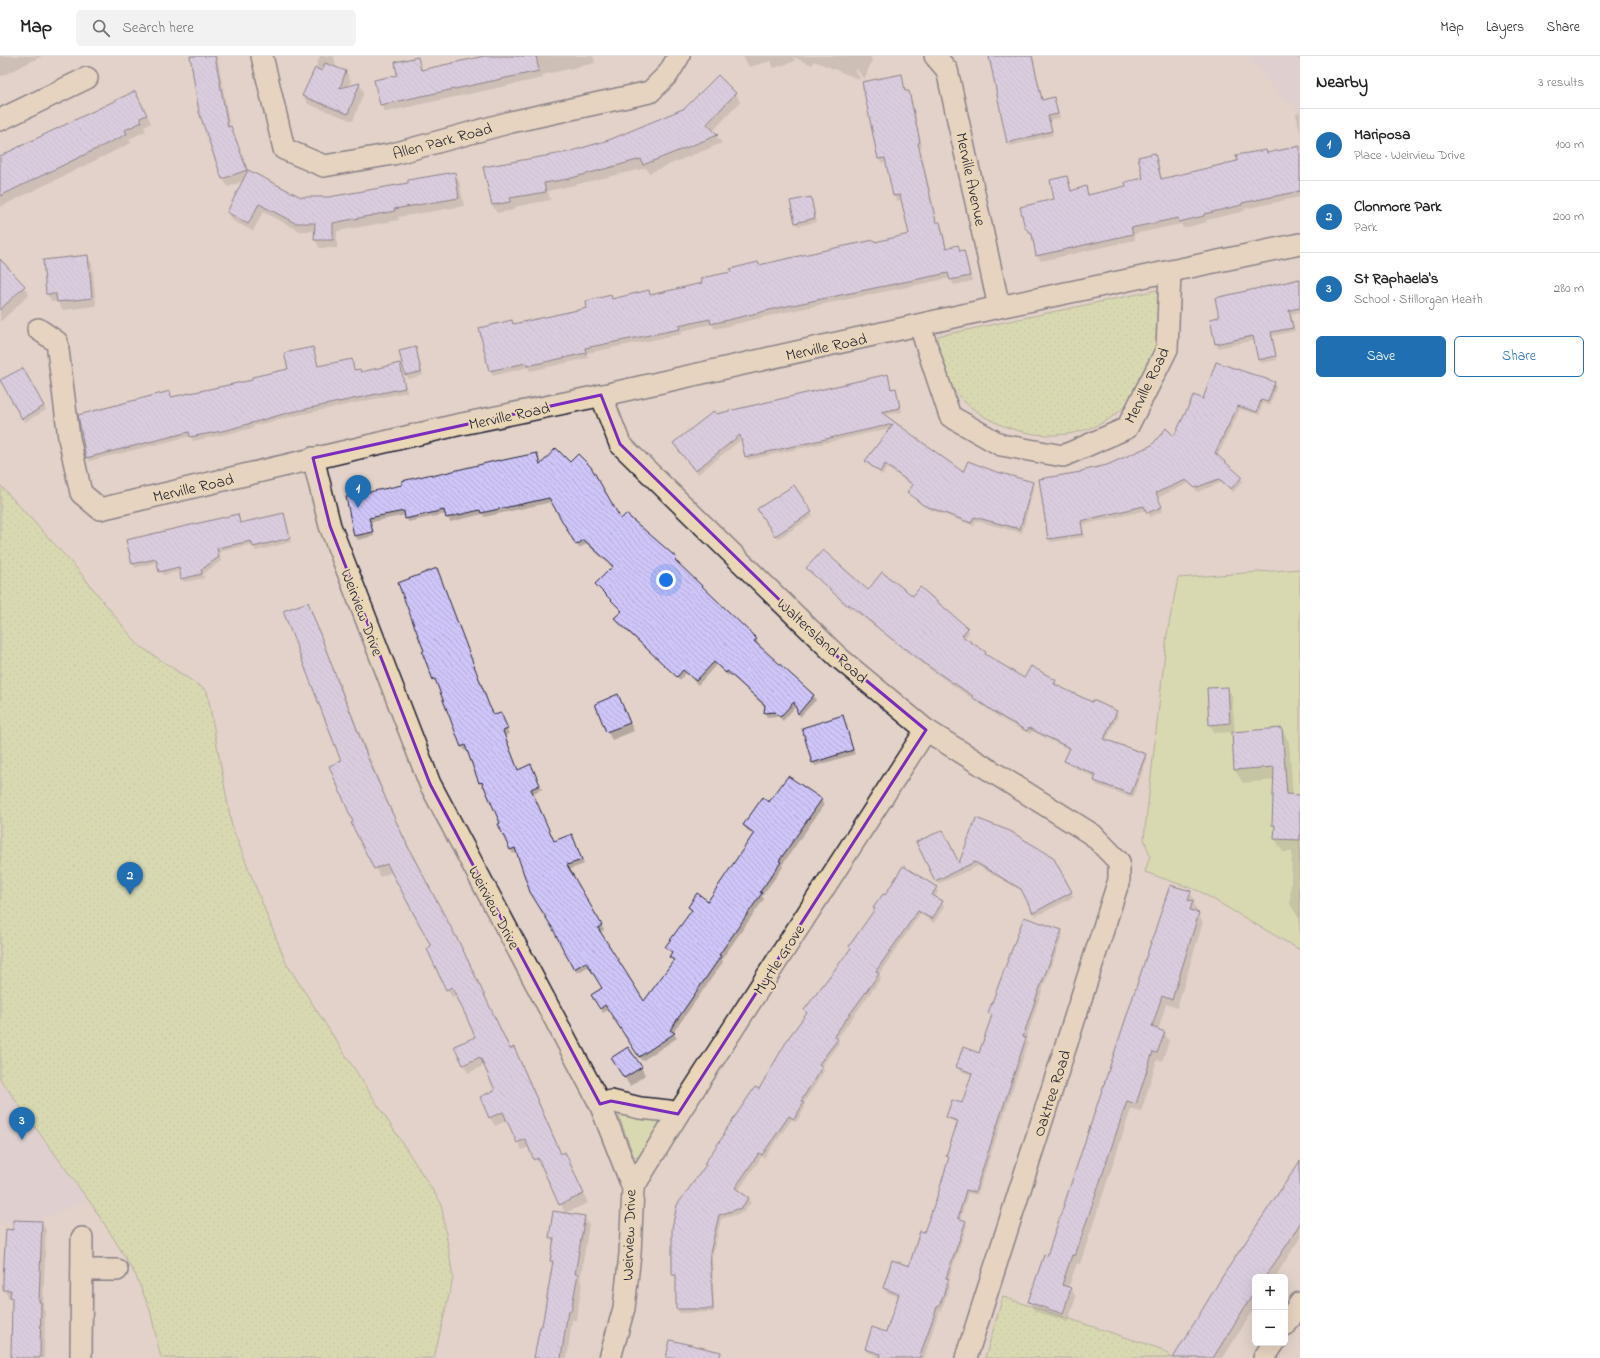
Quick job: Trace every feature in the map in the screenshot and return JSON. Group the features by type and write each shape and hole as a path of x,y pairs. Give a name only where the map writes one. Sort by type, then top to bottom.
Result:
{"street":[{"name":"Allen Park Road","path":"262,56 284,149 324,166 392,154 511,122 650,92 668,74 679,56"},
{"name":"Merville Avenue","path":"935,56 947,70 998,307"},
{"path":"0,120 87,78"},
{"name":"Merville Road","path":"38,329 57,342 69,438 81,493 100,509 457,425 920,326 998,307 1170,273 1300,244"},
{"name":"Merville Road","path":"920,326 950,416 1001,445 1063,456 1127,428 1167,349 1170,273"},
{"name":"Waltersland Road","path":"601,395 620,444 838,657 926,730 1094,835"},
{"name":"Weirview Drive","path":"313,458 330,526 430,784 600,1104 633,1188 630,1254 624,1308 610,1358"},
{"name":"Myrtle Grove","path":"633,1188 678,1114 926,730"},
{"name":"Oaktree Road","path":"966,1358 1119,880 1119,862 1094,835"},
{"path":"600,1104 611,1101 640,1108 669,1110 678,1114"},
{"path":"82,1238 82,1358"},
{"path":"82,1270 117,1270"},
{"path":"1288,1321 1300,1303"},
{"path":"1264,1358 1272,1346"}],"highlighted area":[{"path":"601,395 620,444 838,657 926,730 678,1114 611,1101 600,1104 430,784 330,526 313,458"}],"shaded area":[{"path":"1247,56 1300,56 1300,111 1295,113 1295,106 1279,96"},
{"path":"0,1079 88,1200 41,1219 0,1225"}],"green space":[{"path":"1162,289 1159,339 1156,351 1143,379 1134,395 1116,414 1093,427 1069,434 1043,435 1017,430 993,421 971,407 950,385 936,344 938,336"},
{"path":"0,485 78,570 138,645 207,691 232,827 286,963 441,1203 453,1278 434,1358 161,1358 150,1310 136,1276 92,1205 0,1079"},
{"path":"1300,569 1300,950 1199,891 1145,872 1150,856 1144,839 1167,634 1178,578"},
{"path":"622,1114 665,1118 642,1158 634,1157 619,1117"},
{"path":"1003,1297 1161,1349 1172,1358 985,1358"}],"building":[{"path":"190,56 215,56 228,127 231,126 247,170 222,179 199,112"},
{"path":"484,56 536,56 539,71 380,105 374,80 397,75 395,62 418,57 421,70"},
{"path":"989,56 1032,56 1042,100 1054,97 1058,114 1048,116 1052,131 1007,143"},
{"path":"325,63 346,71 340,88 360,83 348,114 302,96 315,68 322,71"},
{"path":"902,74 905,91 909,91 920,142 918,143 936,222 940,222 946,248 958,245 960,251 964,250 970,276 950,280 948,273 778,308 711,324 710,319 679,326 680,329 585,348 586,353 527,366 526,363 489,371 479,328 512,320 513,324 587,308 586,301 611,295 612,299 649,290 650,295 702,283 701,278 731,272 730,269 758,262 759,265 830,249 874,240 875,242 909,234 900,195 893,196 885,158 878,159 862,82"},
{"path":"718,75 736,93 707,124 718,135 643,165 641,159 568,179 544,183 546,192 510,198 510,202 492,205 483,167 568,152 609,140 685,108"},
{"path":"135,91 147,115 140,118 142,122 125,130 127,134 0,196 0,156"},
{"path":"1300,146 1300,191 1242,203 1242,205 1204,214 1204,216 1179,222 1178,218 1131,228 1133,234 1036,256 1032,234 1025,228 1020,207 1054,199 1050,180 1067,176 1071,191 1086,186 1088,195 1126,186 1125,182 1143,178 1138,157 1155,153 1161,179 1237,161 1236,155 1266,150 1267,153"},
{"path":"248,170 301,197 329,197 408,183 408,180 455,172 459,198 394,209 395,211 333,223 333,240 314,240 315,223 295,223 259,204 248,224 227,212"},
{"path":"811,197 815,218 795,223 790,201"},
{"path":"88,255 92,298 57,302 56,294 46,294 43,260"},
{"path":"0,259 25,286 0,310"},
{"path":"1300,279 1300,308 1289,310 1293,328 1271,332 1276,356 1258,360 1253,336 1215,344 1210,319 1219,317 1215,298"},
{"path":"313,347 318,366 352,359 354,370 360,369 361,372 400,363 405,388 287,413 227,430 190,437 189,432 86,458 78,415 170,391 171,397 252,380 252,377 288,369 284,353"},
{"path":"416,347 421,372 405,375 399,351"},
{"path":"1216,362 1275,382 1268,402 1261,400 1257,412 1238,406 1215,453 1242,477 1231,489 1219,479 1195,488 1186,480 1156,493 1162,507 1147,513 1144,506 1081,521 1083,534 1048,539 1039,479 1081,472 1107,465 1152,445 1166,428 1174,436 1194,395 1203,399"},
{"path":"23,368 44,406 22,419 0,380"},
{"path":"888,374 891,389 896,388 900,408 881,412 963,472 968,461 994,471 1033,482 1020,529 974,517 971,523 923,505 907,492 913,485 885,464 880,472 865,461 893,424 745,457 740,435 695,471 673,443 714,411 716,414"},
{"path":"556,448 570,462 578,454 591,467 621,519 626,514 677,558 675,560 757,639 754,641 814,695 798,714 794,702 780,717 775,712 764,713 765,705 727,671 726,673 714,662 696,681 683,670 677,677 614,618 622,611 595,584 613,566 584,540 576,545 549,498 481,513 480,510 446,518 444,510 405,519 404,511 369,518 373,532 354,536 346,497 402,485 402,481 432,474 432,476 499,460 537,453 540,465"},
{"path":"794,485 812,512 775,536 757,509"},
{"path":"284,513 290,538 253,547 251,541 217,548 219,557 201,570 202,574 181,579 179,567 159,572 156,559 132,564 126,540 238,514 240,523"},
{"path":"823,550 868,590 882,572 913,596 920,587 968,628 962,636 986,652 985,654 1024,678 1031,666 1056,680 1054,684 1092,702 1093,700 1117,711 1104,739 1146,754 1131,794 1094,781 1096,775 1064,761 1070,748 1029,728 1027,731 1002,717 928,666 905,648 904,649 849,604 848,606 806,568"},
{"path":"437,568 489,705 494,715 501,713 508,729 503,731 518,770 531,764 540,785 531,789 554,841 572,834 582,860 567,865 602,925 598,928 644,1001 674,960 669,957 672,952 665,947 692,910 688,907 697,893 708,901 754,833 743,825 763,797 769,802 788,776 822,799 779,861 781,862 760,892 762,893 719,955 721,956 670,1030 675,1033 639,1057 605,1005 600,1009 591,995 602,988 586,962 574,969 553,929 530,892 515,848 510,850 482,782 479,783 465,745 461,747 435,679 433,680 422,652 424,651 398,583"},
{"path":"308,602 367,756 389,806 411,853 461,946 510,1049 514,1047 561,1154 565,1152 584,1194 559,1205 538,1158 534,1160 525,1139 517,1143 503,1112 489,1118 480,1097 495,1090 480,1057 463,1065 454,1046 475,1037 466,1016 452,987 446,990 427,949 431,946 387,864 374,869 351,823 353,822 329,766 341,761 283,611"},
{"path":"1228,687 1230,723 1209,725 1207,688"},
{"path":"618,694 630,723 606,732 595,704"},
{"path":"843,715 853,750 812,763 802,728"},
{"path":"1282,728 1287,794 1300,795 1300,840 1274,839 1275,825 1272,825 1274,767 1234,770 1232,732"},
{"path":"976,818 1010,831 1053,857 1072,892 1033,913 1021,889 975,862 935,881 916,842 943,830 959,863"},
{"path":"903,866 937,887 932,895 943,901 932,919 918,911 876,971 879,974 834,1036 838,1039 819,1064 822,1067 801,1101 804,1103 794,1119 789,1116 762,1155 759,1153 735,1188 749,1198 741,1208 719,1215 710,1253 713,1309 676,1309 676,1275 672,1275 672,1228 677,1205 706,1165 704,1164 755,1087 759,1089 789,1037 807,1013 804,1010 851,948 849,946 875,909 873,908 883,894 885,895"},
{"path":"1170,885 1191,891 1188,900 1193,901 1190,910 1199,913 1172,1000 1162,996 1152,1027 1165,1032 1157,1053 1153,1052 1136,1104 1127,1101 1075,1256 1072,1255 1062,1285 1071,1288 1063,1314 1028,1302 1044,1255 1047,1256"},
{"path":"1024,917 1062,930 1023,1037 1026,1038 975,1192 966,1190 958,1218 966,1221 946,1278 949,1279 939,1307 937,1307 919,1358 880,1358 881,1354 865,1349 872,1327 886,1332 899,1294 883,1288 892,1260 909,1266 920,1231 924,1232 938,1194 949,1157 946,1156 958,1121 946,1117 952,1100 962,1103 972,1073 956,1067 963,1047 979,1053 992,1015 988,1013"},
{"path":"628,1047 642,1067 624,1078 611,1058"},
{"path":"1300,1161 1300,1223 1289,1242 1267,1274 1252,1274 1252,1296 1213,1358 1173,1358 1222,1277"},
{"path":"553,1211 585,1216 575,1274 578,1274 571,1311 568,1311 561,1358 534,1358 540,1326 542,1326 553,1261 550,1261 554,1238 549,1238"},
{"path":"13,1220 42,1221 39,1302 41,1302 40,1358 11,1358 12,1297 10,1297 11,1290 3,1290 3,1278 6,1229 13,1230"},
{"path":"670,1340 721,1352 720,1358 666,1358"}],"place":[{"name":"Mariposa","path":"358,508"},
{"name":"Clonmore Park","path":"130,895"},
{"name":"St Raphaela's","path":"22,1140"}]}
